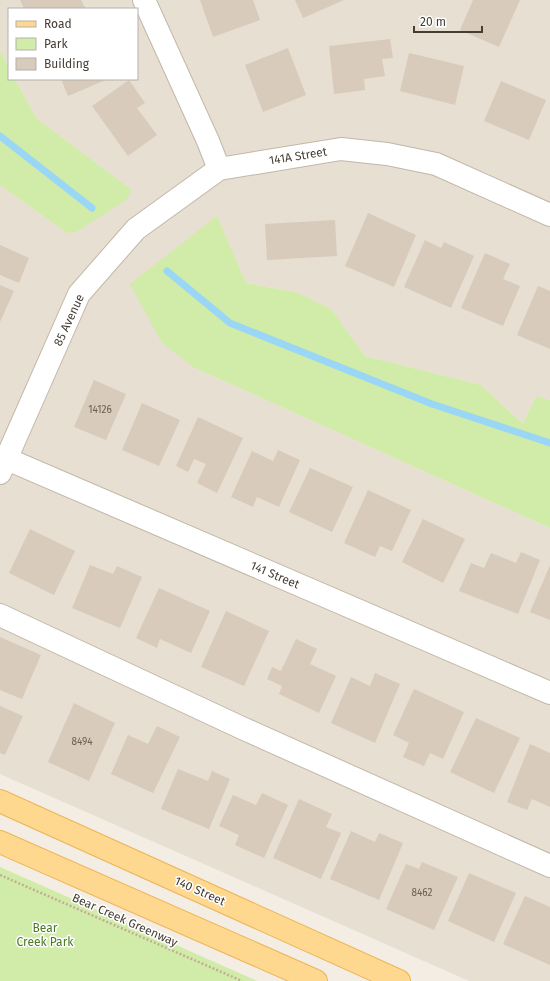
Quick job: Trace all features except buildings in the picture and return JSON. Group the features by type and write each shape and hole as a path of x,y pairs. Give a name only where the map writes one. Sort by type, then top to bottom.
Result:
{"main road":[{"name":"140 Street","path":"0,801 399,981"},
{"path":"0,842 316,981"}],"street":[{"path":"144,0 208,141 218,169"},
{"name":"141A Street","path":"218,169 341,149 386,154 436,164 550,214"},
{"name":"85 Avenue","path":"2,463 79,294 136,229 218,169"},
{"name":"141 Street","path":"2,463 550,694"},
{"path":"0,615 242,728 550,866"}],"path":[{"name":"Bear Creek Greenway","path":"0,875 242,981"}],"shaded area":[{"path":"0,0 550,0 550,400 536,396 523,424 481,385 365,356 331,309 296,292 246,283 217,216 195,368 550,528 550,981 469,981 0,774 0,185 67,233 132,190 36,118 16,80 138,80 138,8 8,8 8,65 0,50"}],"green space":[{"path":"0,50 8,65 8,80 16,80 36,118 132,190 126,200 76,232 67,233 0,185"},
{"path":"217,216 246,283 296,292 331,309 365,356 481,385 523,424 536,396 550,400 550,528 195,368 162,343 130,284"},
{"name":"Bear Creek Park","path":"0,867 257,981 0,981"}],"waterway":[{"path":"0,136 92,208"},
{"path":"167,271 230,323 432,404 550,443"}]}
